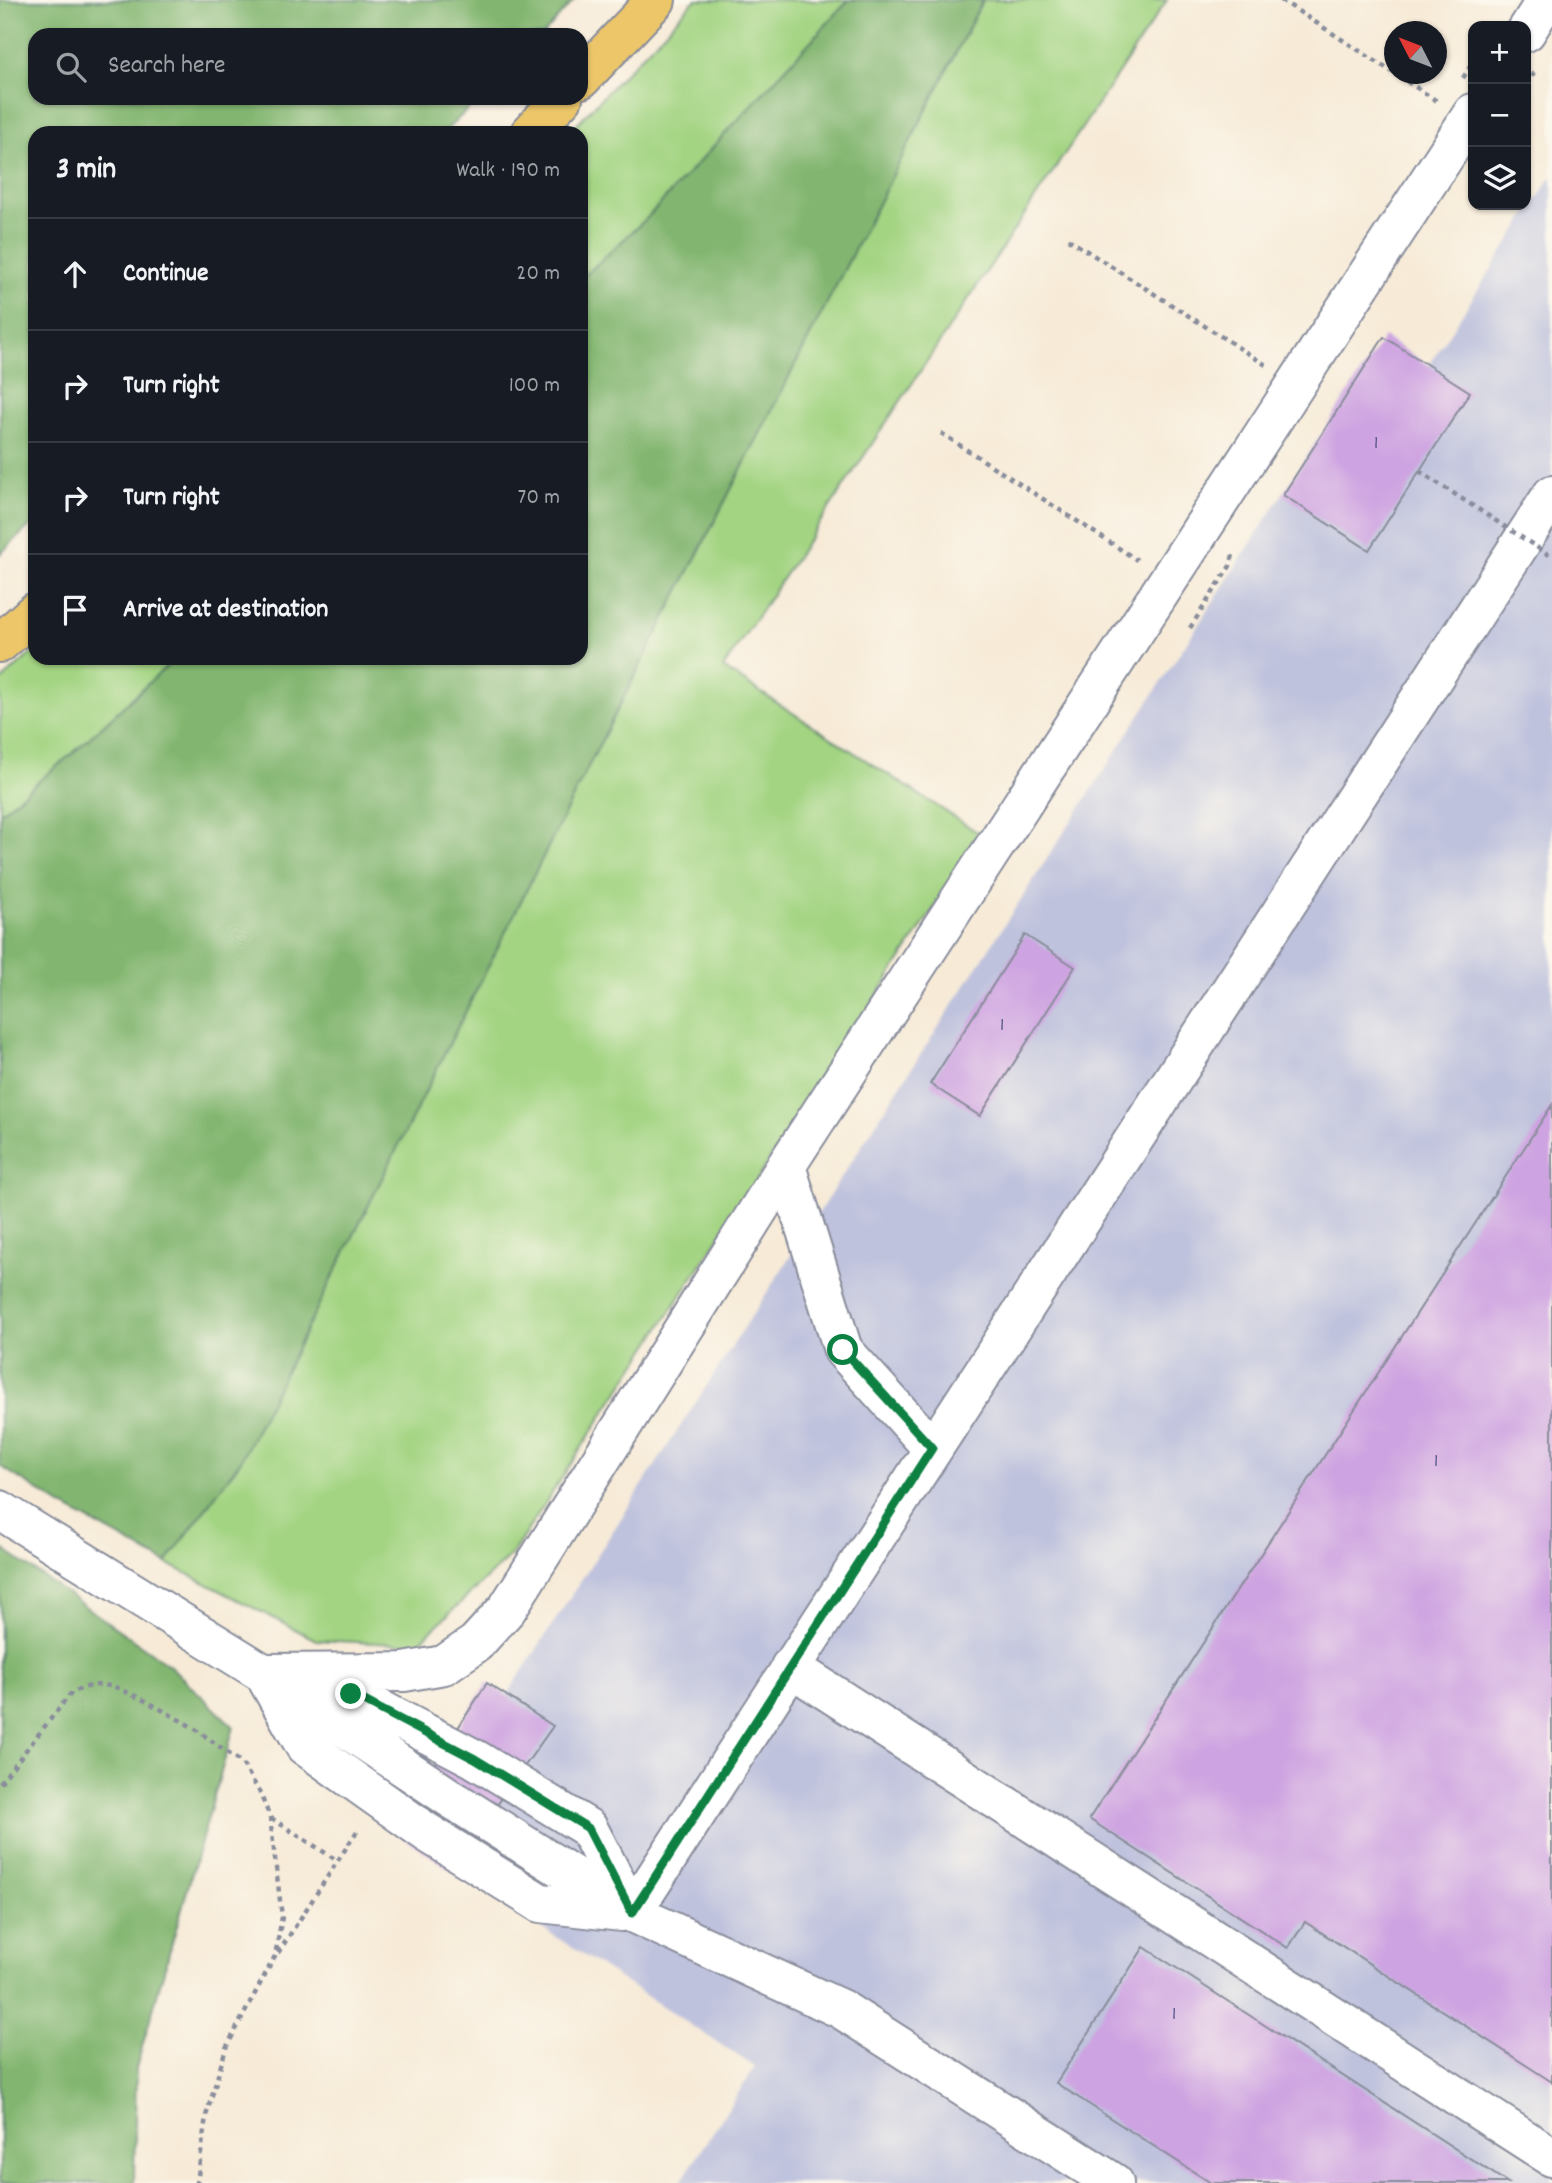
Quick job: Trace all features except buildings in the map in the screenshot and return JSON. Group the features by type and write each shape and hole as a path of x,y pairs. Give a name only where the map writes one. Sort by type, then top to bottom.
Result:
{"main road":[{"path":"588,72 656,0"},
{"path":"537,126 556,105"},
{"path":"0,643 28,618"}],"lane":[{"path":"1531,24 1546,0"},
{"path":"264,1673 404,1672 444,1665 476,1643 507,1609 786,1166 1468,122"},
{"path":"632,1913 1552,495"},
{"path":"786,1166 843,1350 932,1448"},
{"path":"0,1510 264,1673 351,1694 475,1759 588,1828 632,1913"},
{"path":"790,1667 1552,2157"},
{"path":"264,1673 305,1746 426,1832 540,1903 632,1913 841,2008 1114,2183"}],"path":[{"path":"1281,0 1468,115"},
{"path":"1068,239 1296,385"},
{"path":"941,433 1147,566"},
{"path":"1419,471 1552,557"},
{"path":"0,1783 72,1692 93,1685 113,1686 194,1728 242,1763 259,1791 270,1817 282,1917 275,1956"},
{"path":"270,1817 338,1861"},
{"path":"197,2183 206,2116 226,2048 275,1956 362,1822"}],"shaded area":[{"path":"1552,176 1552,2183 680,2183 755,2067 392,1830 487,1683 507,1695 1384,337 1429,365"}],"green space":[{"path":"0,0 574,0 549,28 28,28 28,105 473,105 450,126 28,126 28,528 0,554"},
{"path":"695,0 849,0 647,218 588,273 588,126 575,126"},
{"path":"849,0 983,0 592,759 241,1460 166,1563 61,1505 0,1466 0,813 73,753 168,665 588,665 588,273 647,218"},
{"path":"983,0 1167,0 723,668 982,835 512,1554 416,1645 316,1640 166,1563 241,1460 592,759"},
{"path":"28,656 28,665 168,665 73,753 0,813 0,682"},
{"path":"0,1547 169,1665 234,1727 136,2068 134,2183 0,2183"}],"route":[{"path":"351,1694 475,1759 588,1828 632,1913 932,1448 843,1350"}]}
